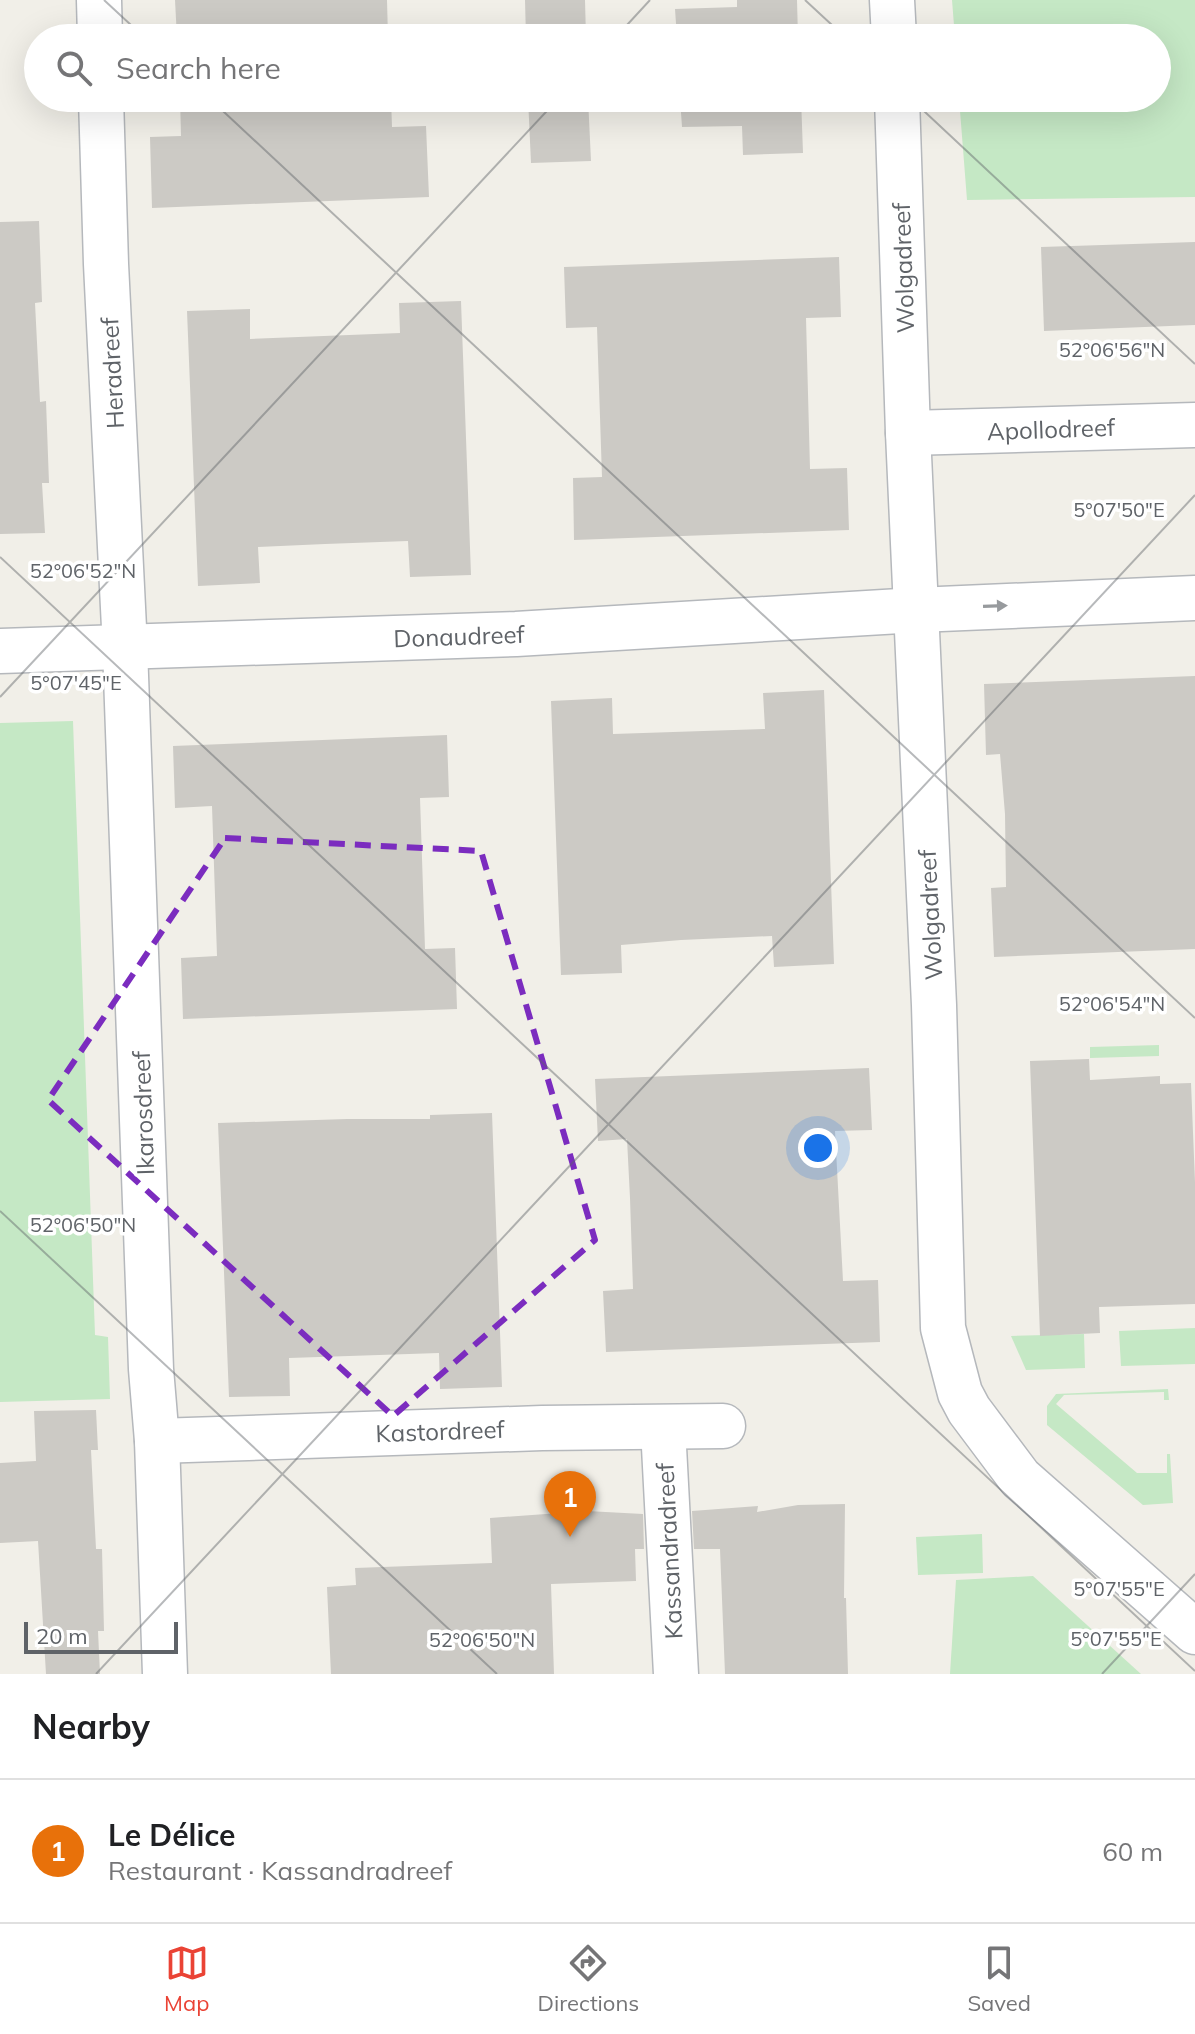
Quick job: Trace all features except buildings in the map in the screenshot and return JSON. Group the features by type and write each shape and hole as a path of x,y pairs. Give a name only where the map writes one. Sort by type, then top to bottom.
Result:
{"street":[{"path":"99,0 100,24"},
{"path":"892,0 893,24"},
{"name":"Heradreef","path":"101,112 125,648"},
{"name":"Wolgadreef","path":"897,112 908,433 934,1005 943,1328 960,1393 969,1410 1020,1478 1195,1632"},
{"name":"Apollodreef","path":"908,433 1195,425"},
{"path":"917,610 1195,598"},
{"name":"Donaudreef","path":"0,651 516,634 917,610"},
{"name":"Ikarosdreef","path":"125,648 165,1674"},
{"name":"Kastordreef","path":"157,1441 542,1428 723,1426"},
{"name":"Kassandradreef","path":"663,1428 676,1674"}],"highlighted area":[{"path":"225,838 481,851 595,1240 393,1416 48,1100"}],"green space":[{"path":"952,0 1195,0 1195,197 967,200 960,112 1171,112 1171,24 954,24"},
{"path":"73,721 95,1335 108,1337 110,1399 0,1402 0,723"},
{"path":"1159,1045 1159,1056 1090,1058 1090,1047"},
{"path":"1195,1328 1195,1364 1121,1366 1119,1331"},
{"path":"1084,1334 1085,1368 1026,1370 1011,1336"},
{"path":"1168,1389 1169,1400 1164,1400 1164,1392 1064,1395 1056,1404 1137,1473 1167,1473 1167,1454 1170,1454 1173,1503 1143,1505 1047,1425 1047,1406 1056,1394"},
{"path":"982,1534 983,1573 918,1575 916,1537"},
{"path":"1033,1576 1141,1674 950,1674 956,1580"}],"place":[{"name":"Le Délice","path":"570,1537"}]}
